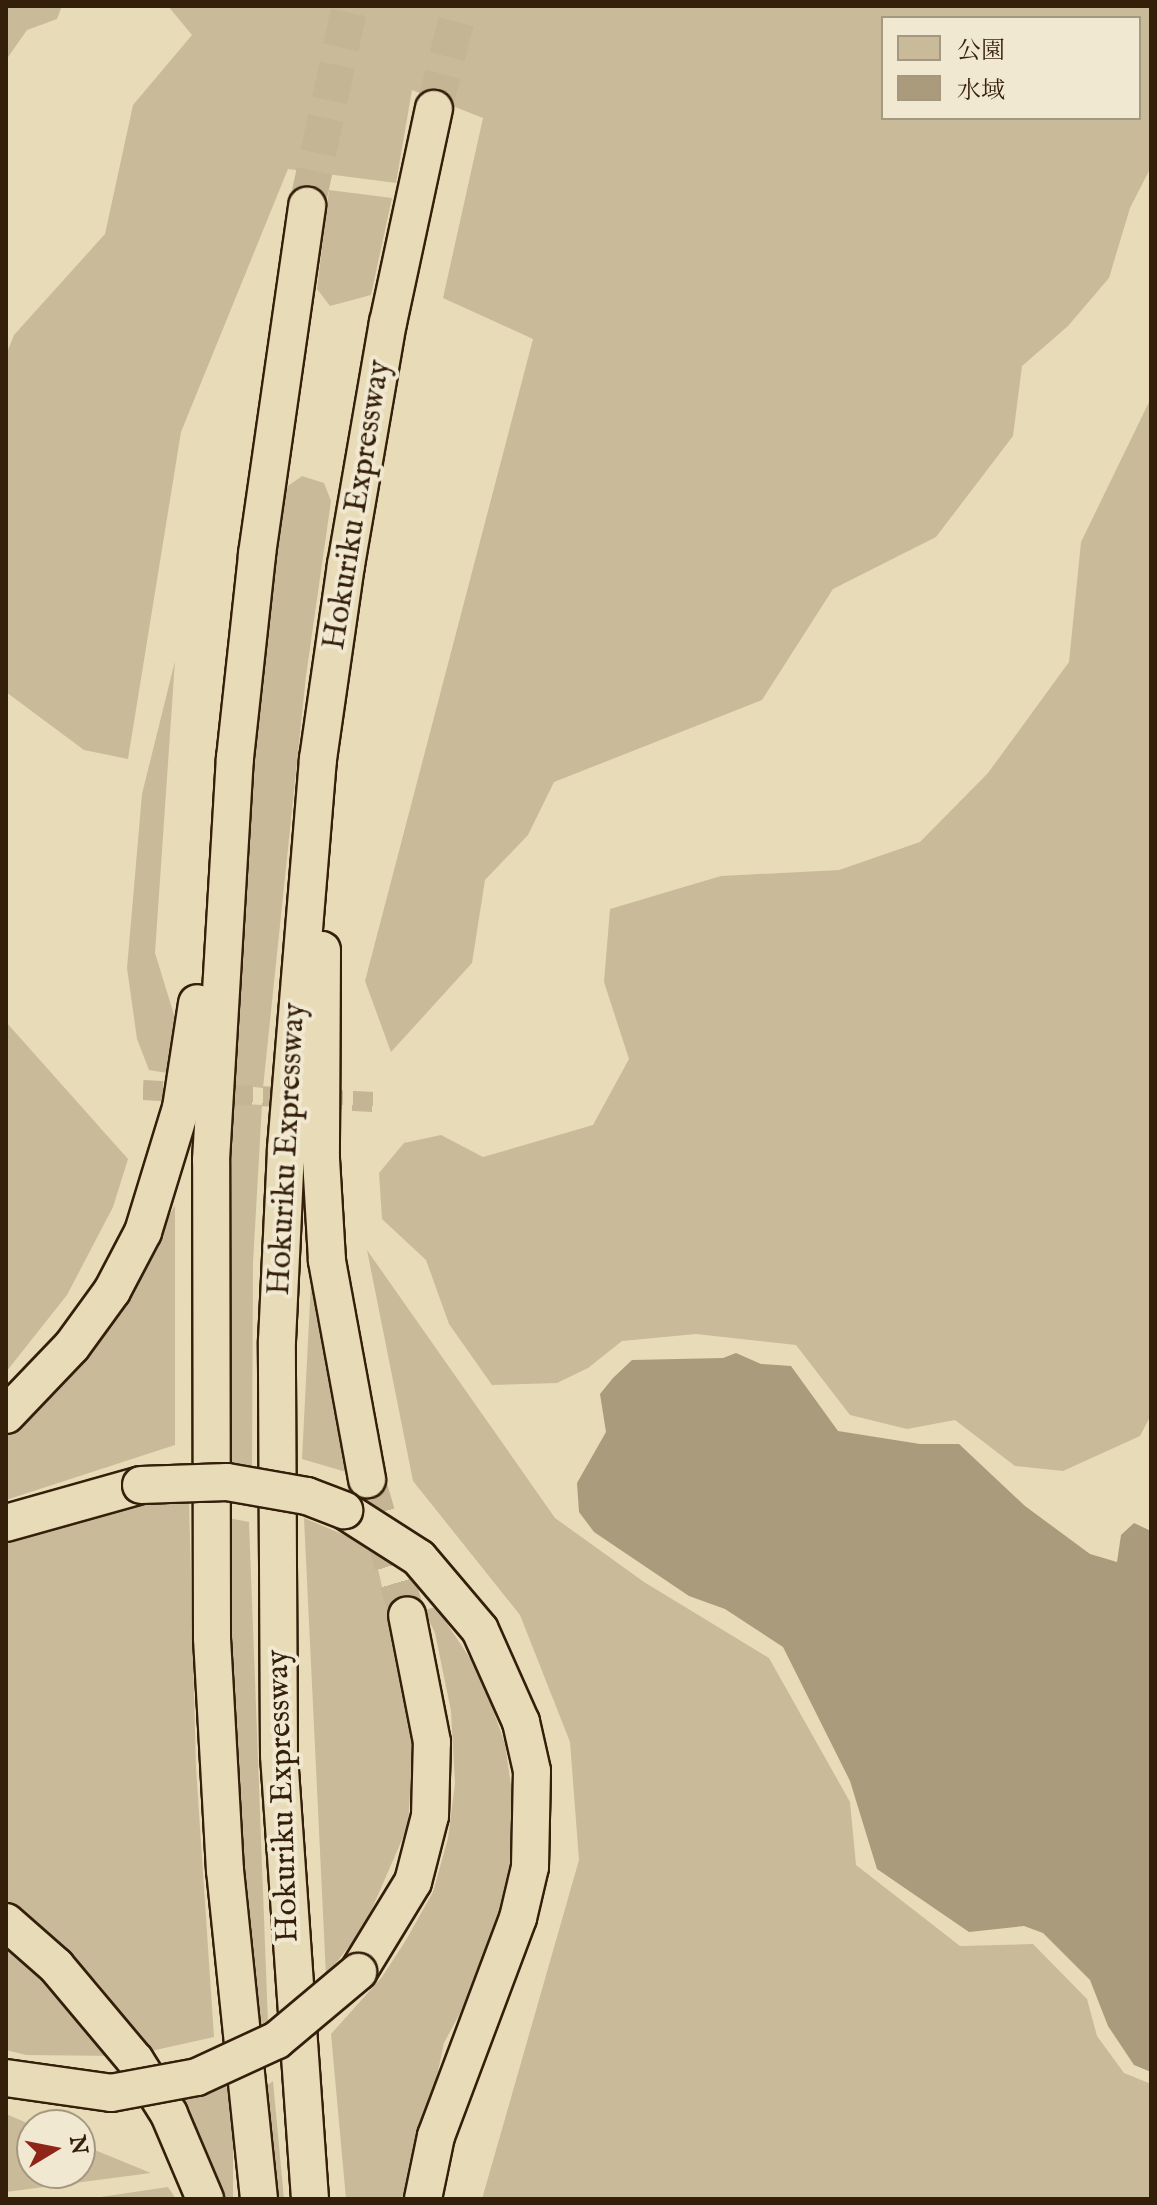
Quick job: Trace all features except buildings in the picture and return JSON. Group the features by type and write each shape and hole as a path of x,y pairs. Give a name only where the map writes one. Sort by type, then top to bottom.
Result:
{"highway":[{"name":"Hokuriku Expressway","path":"310,2199 279,1755 277,1341 300,948 318,759 346,565 388,323 434,109"},
{"name":"Hokuriku Expressway","path":"259,2199 222,1824 212,1637 209,1288 220,972 235,758 280,382 307,206"},
{"path":"6,1415 29,1396 112,1291 143,1232 178,1120 198,995 256,478 280,382"},
{"path":"346,565 322,935 321,1159 330,1276 367,1479"},
{"path":"6,1523 141,1485 227,1482 281,1490 344,1510 419,1558 480,1630 516,1710 532,1771 530,1867 518,1918 436,2136 423,2199"},
{"path":"6,2078 111,2093 197,2077 277,2040 358,1972 413,1882 430,1816 432,1742 407,1615"},
{"path":"6,1922 66,1977 135,2060 169,2114 205,2199"}],"green space":[{"path":"6,6 62,6 57,19 27,30 6,60"},
{"path":"168,6 1151,6 1151,167 1130,208 1109,278 1068,326 1022,366 1013,436 936,537 833,589 762,700 554,782 528,835 485,880 472,963 391,1052 365,981 533,339 443,298 483,118 412,90 396,183 288,169 181,432 128,759 84,750 6,692 6,355 14,335 105,234 133,105 192,35"},
{"path":"329,190 392,198 371,295 330,306 317,289"},
{"path":"1151,398 1151,1415 1140,1436 1063,1471 1015,1466 955,1420 907,1429 850,1415 796,1345 696,1334 622,1341 588,1368 557,1383 492,1385 449,1324 426,1260 382,1219 379,1173 404,1143 441,1135 483,1157 593,1125 629,1059 604,982 610,909 721,876 839,870 920,842 988,773 1069,662 1081,542"},
{"path":"302,476 324,483 331,501 306,676 263,1088 229,1084 252,751 281,491"},
{"path":"175,661 155,953 175,1018 167,1073 149,1070 137,1039 127,968 142,794"},
{"path":"6,1022 128,1159 113,1207 67,1295 6,1372"},
{"path":"228,1103 262,1105 253,1263 252,1475 220,1473"},
{"path":"175,1205 175,1445 6,1500 6,1432 129,1292"},
{"path":"313,1243 353,1474 302,1459"},
{"path":"367,1250 555,1518 644,1582 769,1658 850,1802 856,1865 960,1946 1033,1944 1087,1999 1097,2036 1124,2073 1151,2084 1151,2199 482,2199 579,1860 570,1742 520,1615 413,1481"},
{"path":"189,1502 196,1768 214,2037 151,2051 98,1983 35,1920 6,1901 6,1535 112,1503"},
{"path":"223,1517 249,1522 268,2023 255,2032"},
{"path":"304,1518 373,1547 414,1727 408,1826 364,1927 326,1976"},
{"path":"436,1607 481,1675 505,1744 514,1806 509,1879 482,1972 444,2043 411,2199 346,2199 331,2034 382,1977 406,1940 433,1892 448,1838 455,1784 451,1711 435,1633 424,1610"},
{"path":"6,1942 34,1964 118,2056 26,2055 6,2050"},
{"path":"273,2081 284,2199 270,2199 256,2094"},
{"path":"233,2082 233,2199 219,2199 174,2097"},
{"path":"6,2114 16,2118 16,2189 29,2189 6,2192"},
{"path":"96,2151 151,2173 96,2180"},
{"path":"168,2187 176,2199 87,2199"}],"water":[{"path":"736,1353 761,1364 791,1366 838,1431 920,1444 959,1444 1025,1506 1090,1554 1117,1562 1121,1535 1134,1523 1151,1531 1151,2072 1134,2065 1108,2026 1090,1980 1043,1933 1024,1926 969,1932 877,1869 850,1781 783,1647 725,1609 689,1596 594,1532 579,1512 577,1483 606,1432 600,1394 613,1378 632,1360 723,1358"}],"tunnel":[{"path":"307,206 350,6"},
{"path":"434,109 460,6"},
{"path":"143,1090 374,1102"},
{"path":"367,1479 407,1615"}]}
